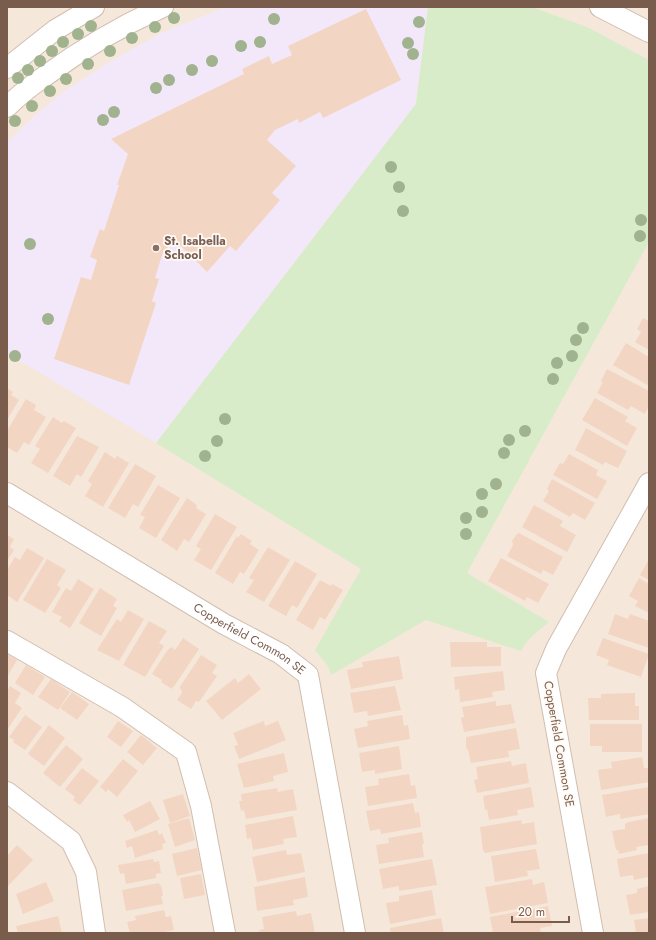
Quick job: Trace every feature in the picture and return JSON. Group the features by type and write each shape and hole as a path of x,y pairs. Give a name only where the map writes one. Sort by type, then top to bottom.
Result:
{"street":[{"path":"7,68 55,30 94,7"},
{"path":"7,107 17,96 74,54 163,7"},
{"path":"606,8 636,14 649,32"},
{"name":"Copperfield Common SE","path":"593,933 546,673 556,649 649,483"},
{"name":"Copperfield Common SE","path":"7,493 224,624 281,654 308,675 355,933"},
{"path":"7,641 122,707 186,752 201,806 225,933"},
{"path":"7,792 71,841 86,872 95,933"}],"shaded area":[{"path":"7,7 649,7 649,933 7,933"},
{"name":"St. Isabella School","path":"226,7 428,7 416,104 156,443 7,353 7,142 33,117 63,92 111,61 161,33"}],"green space":[{"path":"428,7 532,7 587,27 649,60 649,242 467,573 549,622 530,639 521,651 426,620 331,675 328,666 315,650 361,569 156,443 416,104"}],"building":[{"path":"366,9 401,80 323,118 320,112 299,123 298,119 275,130 267,140 296,166 272,193 280,200 236,251 230,246 207,272 175,240 163,252 155,278 159,279 152,301 156,303 129,385 54,359 81,277 91,280 97,260 90,257 100,229 104,231 119,185 117,185 128,154 111,139 244,74 242,69 269,56 272,64 292,55 288,46"},
{"path":"643,318 649,321 649,350 635,342 641,332 637,329"},
{"path":"626,343 649,357 649,386 613,365"},
{"path":"607,369 649,391 649,406 645,414 631,406 628,410 597,393 603,382 601,381"},
{"path":"7,388 13,392 11,395 19,400 7,420"},
{"path":"595,398 628,417 625,421 637,428 627,446 582,420"},
{"path":"26,399 36,405 34,410 46,417 29,445 24,442 17,453 7,447 7,431"},
{"path":"53,417 62,423 64,421 76,428 48,473 31,463 40,449 35,446"},
{"path":"586,428 627,451 618,468 605,462 603,465 575,450"},
{"path":"77,436 99,447 81,477 77,474 70,486 53,476"},
{"path":"105,452 115,459 117,456 129,463 103,507 85,496 92,484 88,481"},
{"path":"569,454 598,470 596,475 607,481 597,499 553,475 560,463 563,464"},
{"path":"135,464 156,476 138,507 133,504 125,518 108,508"},
{"path":"552,479 595,503 585,520 573,513 570,517 543,501 549,491 547,489"},
{"path":"158,485 180,498 156,538 139,528 145,517 140,515"},
{"path":"187,498 197,505 196,508 206,514 189,542 184,539 177,551 161,540"},
{"path":"534,505 563,521 560,526 576,535 567,552 522,527"},
{"path":"215,514 237,527 211,570 194,560 201,549 196,546"},
{"path":"519,533 563,557 553,575 543,570 541,574 507,556 513,545 512,541"},
{"path":"241,534 252,541 250,544 259,550 244,574 240,572 233,584 215,573 237,536 238,538"},
{"path":"7,535 14,539 10,547 14,550 7,561"},
{"path":"268,547 290,560 264,602 246,592 254,580 249,578"},
{"path":"27,548 44,558 17,602 7,595 7,570 15,557 20,560"},
{"path":"501,558 549,584 538,603 527,597 525,601 488,581"},
{"path":"47,559 66,570 57,585 61,588 45,613 23,600"},
{"path":"649,559 649,580 640,575"},
{"path":"295,561 317,574 297,608 292,605 286,616 268,606"},
{"path":"639,578 649,584 649,613 635,606 638,601 629,596"},
{"path":"78,579 94,589 70,628 59,621 62,617 52,612 66,588 71,591"},
{"path":"320,580 343,590 325,620 320,617 313,630 296,620"},
{"path":"100,588 117,599 113,606 117,608 101,636 79,623"},
{"path":"128,610 144,619 119,661 97,650 117,619 121,622"},
{"path":"615,614 628,619 630,614 649,621 649,648 608,634"},
{"path":"149,621 167,631 159,643 164,646 145,677 123,665"},
{"path":"183,638 199,649 172,689 152,674 167,651 171,647 175,650"},
{"path":"603,638 649,654 641,677 607,665 609,660 596,655"},
{"path":"450,642 487,642 487,647 501,647 501,666 451,667"},
{"path":"7,654 17,660 7,677"},
{"path":"201,655 217,665 212,673 217,676 199,702 196,701 191,709 177,700 182,693 181,689 179,688"},
{"path":"399,656 403,679 351,689 347,670 363,667 362,662"},
{"path":"26,665 45,677 33,695 15,683"},
{"path":"503,671 505,690 492,692 493,697 460,702 459,689 455,690 454,677"},
{"path":"249,674 261,689 222,720 206,701 235,678 238,683"},
{"path":"51,679 70,692 58,710 38,697"},
{"path":"10,686 21,693 15,703 22,708 7,730 7,691"},
{"path":"395,686 401,710 368,716 367,711 354,713 350,693"},
{"path":"72,692 89,704 77,720 60,708"},
{"path":"635,693 635,706 639,706 639,720 589,720 588,698 601,698 601,694"},
{"path":"496,701 496,706 511,704 515,723 464,732 461,718 464,717 462,707"},
{"path":"25,715 42,727 25,750 13,742 14,740 9,737"},
{"path":"402,715 404,726 408,725 410,739 358,748 354,729 368,726 367,721"},
{"path":"118,721 133,731 121,747 107,737"},
{"path":"264,721 265,726 278,721 286,740 239,759 234,746 238,745 233,733"},
{"path":"590,724 642,724 642,752 602,752 602,746 590,746"},
{"path":"49,725 65,738 44,766 28,754"},
{"path":"516,728 520,749 508,751 509,757 471,763 468,750 466,748 466,737"},
{"path":"141,735 157,748 143,765 127,752"},
{"path":"66,745 83,759 60,787 43,773"},
{"path":"399,746 402,769 375,774 375,770 362,772 359,753"},
{"path":"284,753 288,772 273,776 274,781 244,788 237,764"},
{"path":"642,757 644,768 648,768 649,782 601,790 598,770 612,768 611,762"},
{"path":"123,759 138,771 117,797 108,789 106,792 100,787"},
{"path":"511,761 512,766 526,763 529,783 477,793 474,780 478,779 476,767"},
{"path":"82,768 99,781 80,805 73,800 75,797 65,789"},
{"path":"409,774 411,786 415,785 417,798 368,806 365,787 379,785 378,779"},
{"path":"531,787 534,807 517,810 518,815 489,820 487,809 485,810 483,796"},
{"path":"649,787 649,814 620,819 620,814 606,817 602,795"},
{"path":"277,788 278,792 293,789 297,810 246,819 244,810 241,811 239,801 242,801 241,794"},
{"path":"183,794 190,816 170,823 163,800"},
{"path":"150,801 160,819 135,832 129,820 127,822 123,815"},
{"path":"413,803 415,813 419,812 421,827 381,834 380,829 370,831 366,811"},
{"path":"293,816 297,837 283,839 284,844 253,850 251,838 247,839 245,825"},
{"path":"189,818 195,840 175,847 168,824"},
{"path":"649,818 649,845 636,847 637,850 619,854 618,850 616,850 612,831 625,829 625,824 629,822"},
{"path":"521,820 522,824 534,822 537,844 485,853 483,850 480,827"},
{"path":"157,830 159,835 162,833 166,843 162,844 163,849 135,858 132,846 127,848 125,841"},
{"path":"422,832 424,857 379,864 376,845 389,843 388,838"},
{"path":"17,845 33,860 8,886 7,856"},
{"path":"197,848 202,870 177,876 172,854"},
{"path":"536,849 540,869 527,871 528,876 495,882 491,856"},
{"path":"286,850 287,855 301,853 305,872 257,882 252,857"},
{"path":"649,853 649,877 634,880 633,875 620,877 617,859"},
{"path":"153,859 154,862 159,861 161,873 156,874 156,878 126,884 124,873 120,874 118,865"},
{"path":"432,859 437,885 399,891 399,886 383,889 379,869"},
{"path":"201,874 205,895 184,899 180,878"},
{"path":"305,877 308,897 293,900 294,905 257,911 254,887"},
{"path":"532,879 533,885 544,882 548,903 490,914 485,887"},
{"path":"46,882 54,901 23,914 16,894"},
{"path":"159,883 160,886 161,885 163,904 126,911 122,890"},
{"path":"649,886 649,912 630,915 626,895 637,893 637,889"},
{"path":"432,890 436,915 390,924 386,903 399,901 399,896"},
{"path":"548,906 552,926 540,928 541,933 493,933 490,917"},
{"path":"164,910 166,917 171,916 174,930 159,933 130,933 127,922 136,920 135,916"},
{"path":"296,911 297,916 311,913 315,933 260,933 259,930 264,929 262,917"},
{"path":"58,916 62,933 18,933 16,926"},
{"path":"441,918 444,933 391,933 390,928"},
{"path":"649,918 649,933 636,933 634,920"}],"place":[{"name":"St. Isabella School","path":"156,248"}]}
